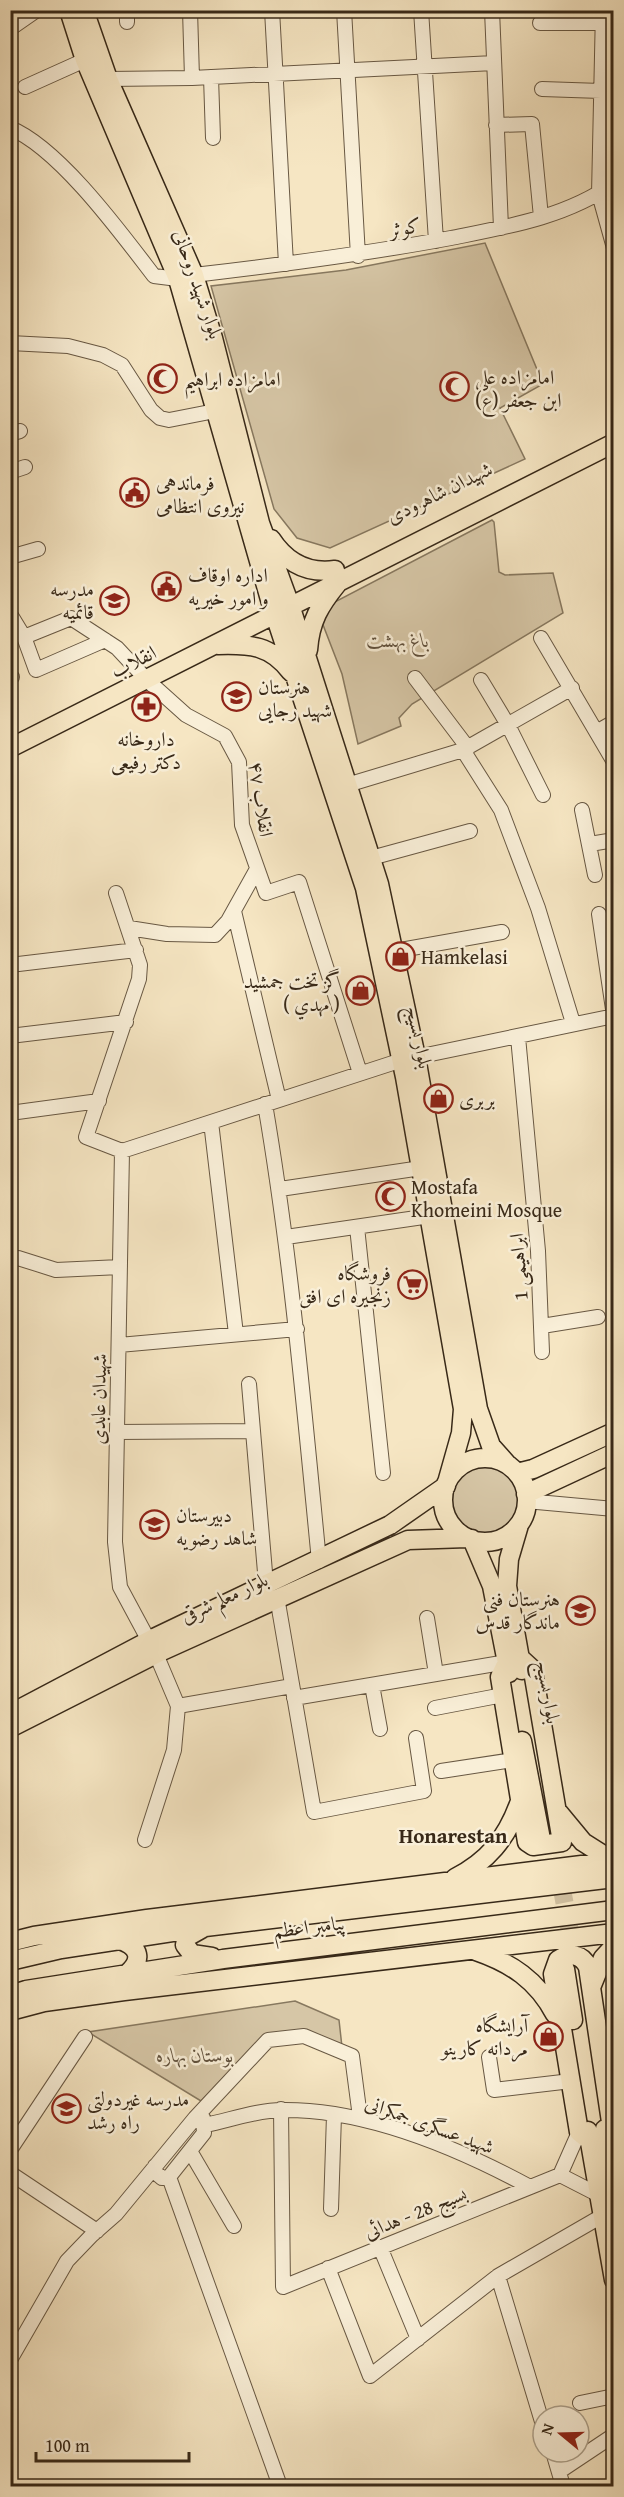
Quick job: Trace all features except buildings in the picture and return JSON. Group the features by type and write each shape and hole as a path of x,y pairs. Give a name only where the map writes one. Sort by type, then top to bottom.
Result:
{"main road":[{"name":"بلوار شهید روحانی","path":"69,10 85,60 213,338 283,605"},
{"name":"بلوار شهید روحانی","path":"84,10 108,79 186,277 215,411 283,605"},
{"name":"شهیدان شاهرودی","path":"283,605 614,431"},
{"name":"شهیدان شاهرودی","path":"338,575 614,443"},
{"path":"210,645 241,644 264,648 302,673 310,628 315,614 338,575 293,563 281,554 260,523"},
{"name":"انقلاب","path":"10,748 147,680 283,605"},
{"name":"بلوار بسیج","path":"283,605 365,888 408,1057 478,1409 491,1446 512,1468"},
{"name":"بلوار بسیج","path":"302,673 347,785 371,858 395,951 421,1168 463,1409 461,1433 447,1482"},
{"path":"512,1468 614,1432"},
{"path":"526,1497 614,1453"},
{"path":"481,1458 495,1459 512,1468 526,1497 519,1525 508,1535 495,1541 469,1539 456,1530 447,1519 443,1506 447,1482 462,1465 481,1458"},
{"name":"بلوار معلم شرقی","path":"272,1590 319,1561 390,1525 447,1482"},
{"name":"بلوار بسیج","path":"513,1660 507,1586 509,1559 519,1525"},
{"name":"بلوار معلم شرقی","path":"10,1713 272,1590 408,1539 469,1539"},
{"name":"بلوار بسیج","path":"469,1539 492,1586 513,1660 545,1833"},
{"name":"بلوار معلم شرقی","path":"10,1728 152,1648"},
{"path":"513,1660 531,1669 534,1677 562,1842 533,1846 527,1842 500,1677 513,1660"},
{"path":"446,1883 475,1868 499,1845 511,1827 520,1803"},
{"path":"558,1812 583,1842 613,1861"},
{"path":"10,1942 96,1926 446,1883 568,1875 613,1861"},
{"name":"پیامبر اعظم","path":"10,1961 61,1949 568,1875 614,1878"},
{"name":"پیامبر اعظم","path":"10,1995 26,1990 223,1959 614,1910"},
{"path":"205,1927 187,1937 186,1949 199,1956 223,1959"},
{"path":"10,2011 85,1996 614,1933"},
{"path":"120,1940 132,1945 139,1957 138,1962 127,1974"},
{"path":"591,1987 603,1958 614,1946"},
{"path":"471,1950 513,1967 531,1980 547,1999 561,2026"},
{"path":"600,2136 571,2081 561,2026 553,1974 558,1960 570,1955 581,1958 588,1967 591,1987 600,2136 599,2195 614,2280"},
{"path":"571,1968 600,2136 614,2180"}],"street":[{"path":"10,25 14,26 37,10"},
{"path":"190,10 192,78"},
{"path":"272,10 286,264"},
{"path":"344,10 358,256"},
{"path":"421,10 436,241"},
{"path":"492,10 501,228"},
{"path":"540,23 603,17 599,194 614,248"},
{"path":"25,87 85,60"},
{"path":"108,79 192,78 494,63"},
{"path":"211,77 213,138"},
{"path":"542,89 601,92"},
{"path":"496,125 531,124 541,217"},
{"path":"10,128 32,140 59,164 154,276 186,277"},
{"name":"کوثر","path":"186,277 358,256 501,228 541,217 599,194 614,183"},
{"path":"10,344 68,346 103,355 122,365 151,410 160,418 169,420 215,411"},
{"path":"10,472 25,467"},
{"path":"10,557 38,549"},
{"path":"10,614 24,638 36,670 105,640"},
{"name":"انقلاب ۴۷","path":"24,638 71,618 117,648 147,680 186,715 225,736 233,748 241,778 242,825 267,893 299,882 360,1073"},
{"path":"541,638 598,731 614,762"},
{"path":"415,678 465,749 501,810 538,908 573,1023"},
{"path":"480,680 508,725 543,795"},
{"path":"347,785 465,749 572,688"},
{"path":"598,731 614,722"},
{"path":"582,810 595,875"},
{"path":"371,858 470,831"},
{"path":"590,844 614,840"},
{"path":"129,927 167,934 215,936 234,911 257,868"},
{"path":"116,893 136,950 140,965 139,979 86,1137 122,1151 408,1057 518,1037 573,1023 614,1016 599,914"},
{"path":"234,911 279,1100"},
{"path":"395,951 502,932"},
{"path":"10,965 136,950"},
{"path":"10,1036 126,1022"},
{"name":"ابراهیمی 1","path":"518,1037 538,1251 542,1352"},
{"path":"10,1113 99,1101"},
{"path":"265,1104 280,1189 297,1329 319,1561"},
{"path":"211,1122 236,1334"},
{"name":"شهیدان عابدی","path":"122,1151 115,1542 120,1587 152,1648 178,1706"},
{"path":"280,1189 421,1168"},
{"path":"286,1238 430,1216"},
{"path":"357,1227 383,1473"},
{"path":"10,1259 18,1258 56,1270 120,1267"},
{"path":"542,1326 598,1317"},
{"path":"119,1345 297,1329"},
{"path":"249,1384 252,1431 272,1590 314,1812 424,1791 416,1738"},
{"path":"117,1432 252,1431"},
{"path":"558,1479 565,1505"},
{"path":"526,1497 565,1505 614,1509"},
{"path":"427,1618 436,1674"},
{"path":"145,1840 174,1750 178,1706 372,1685 513,1660"},
{"path":"372,1685 380,1729"},
{"path":"435,1708 503,1695"},
{"path":"441,1771 513,1760"},
{"path":"10,2360 67,2261 116,2214 155,2166 200,2122 268,2040 304,2036 352,2056 360,2117"},
{"path":"10,2150 86,2037"},
{"path":"489,2057 494,2090 571,2081"},
{"name":"شهید عسگری جمکرانی","path":"200,2122 281,2109 360,2117 496,2168 530,2187"},
{"name":"بسیج 28 - هدائی","path":"281,2109 284,2286 560,2175"},
{"path":"331,2209 334,2115"},
{"path":"155,2166 156,2174 162,2178 169,2177 204,2133 200,2122"},
{"path":"599,2195 560,2175 600,2136"},
{"path":"190,2151 234,2226"},
{"path":"10,2173 98,2231"},
{"path":"169,2177 280,2487"},
{"path":"328,2268 370,2376 498,2276 602,2216"},
{"path":"380,2247 418,2339"},
{"path":"498,2276 537,2404"},
{"path":"580,2403 614,2396"},
{"path":"560,2471 614,2435"},
{"path":"557,2464 563,2487"}],"green space":[{"path":"485,243 543,384 500,408 525,459 330,548 297,538 274,509 211,286 346,270"},
{"name":"باغ بهشت","path":"492,520 499,572 505,575 553,573 563,613 412,704 399,718 401,726 358,744 342,674 320,617 327,606"},
{"path":"492,1465 505,1471 514,1480 518,1486 520,1500 518,1514 510,1525 499,1533 478,1535 460,1525 452,1514 450,1493 460,1475 471,1467"},
{"name":"بوستان بهاره","path":"295,2001 339,2020 342,2047 304,2030 265,2034 201,2101 88,2032"}],"tunnel":[{"path":"551,1832 577,1968"}],"place":[{"name":"امامزاده ابراهیم","path":"163,378"},
{"name":"امامزاده علی‌ ابن جعفر (ع)","path":"454,387"},
{"name":"فرماندهی نیروی انتظامی","path":"135,493"},
{"name":"اداره اوقاف و امور خیریه","path":"167,586"},
{"name":"مدرسه قائمیه","path":"115,600"},
{"name":"هنرستان شهید رجایی","path":"237,697"},
{"name":"داروخانه دکتر رفیعی","path":"146,707"},
{"name":"Hamkelasi","path":"400,956"},
{"name":"گز تخت جمشيد ( مهدي )","path":"361,991"},
{"name":"بربری","path":"438,1098"},
{"name":"Mostafa Khomeini Mosque","path":"390,1197"},
{"name":"فروشگاه زنجیره ای افق","path":"412,1284"},
{"name":"دبیرستان شاهد رضویه","path":"155,1525"},
{"name":"هنرستان فنی ماندگار قدس","path":"581,1610"},
{"name":"آرایشگاه مردانه کارینو","path":"549,2036"},
{"name":"مدرسه غیردولتی راه رشد","path":"66,2109"}],"district":[{"name":"Honarestan","path":"453,1835"}]}
